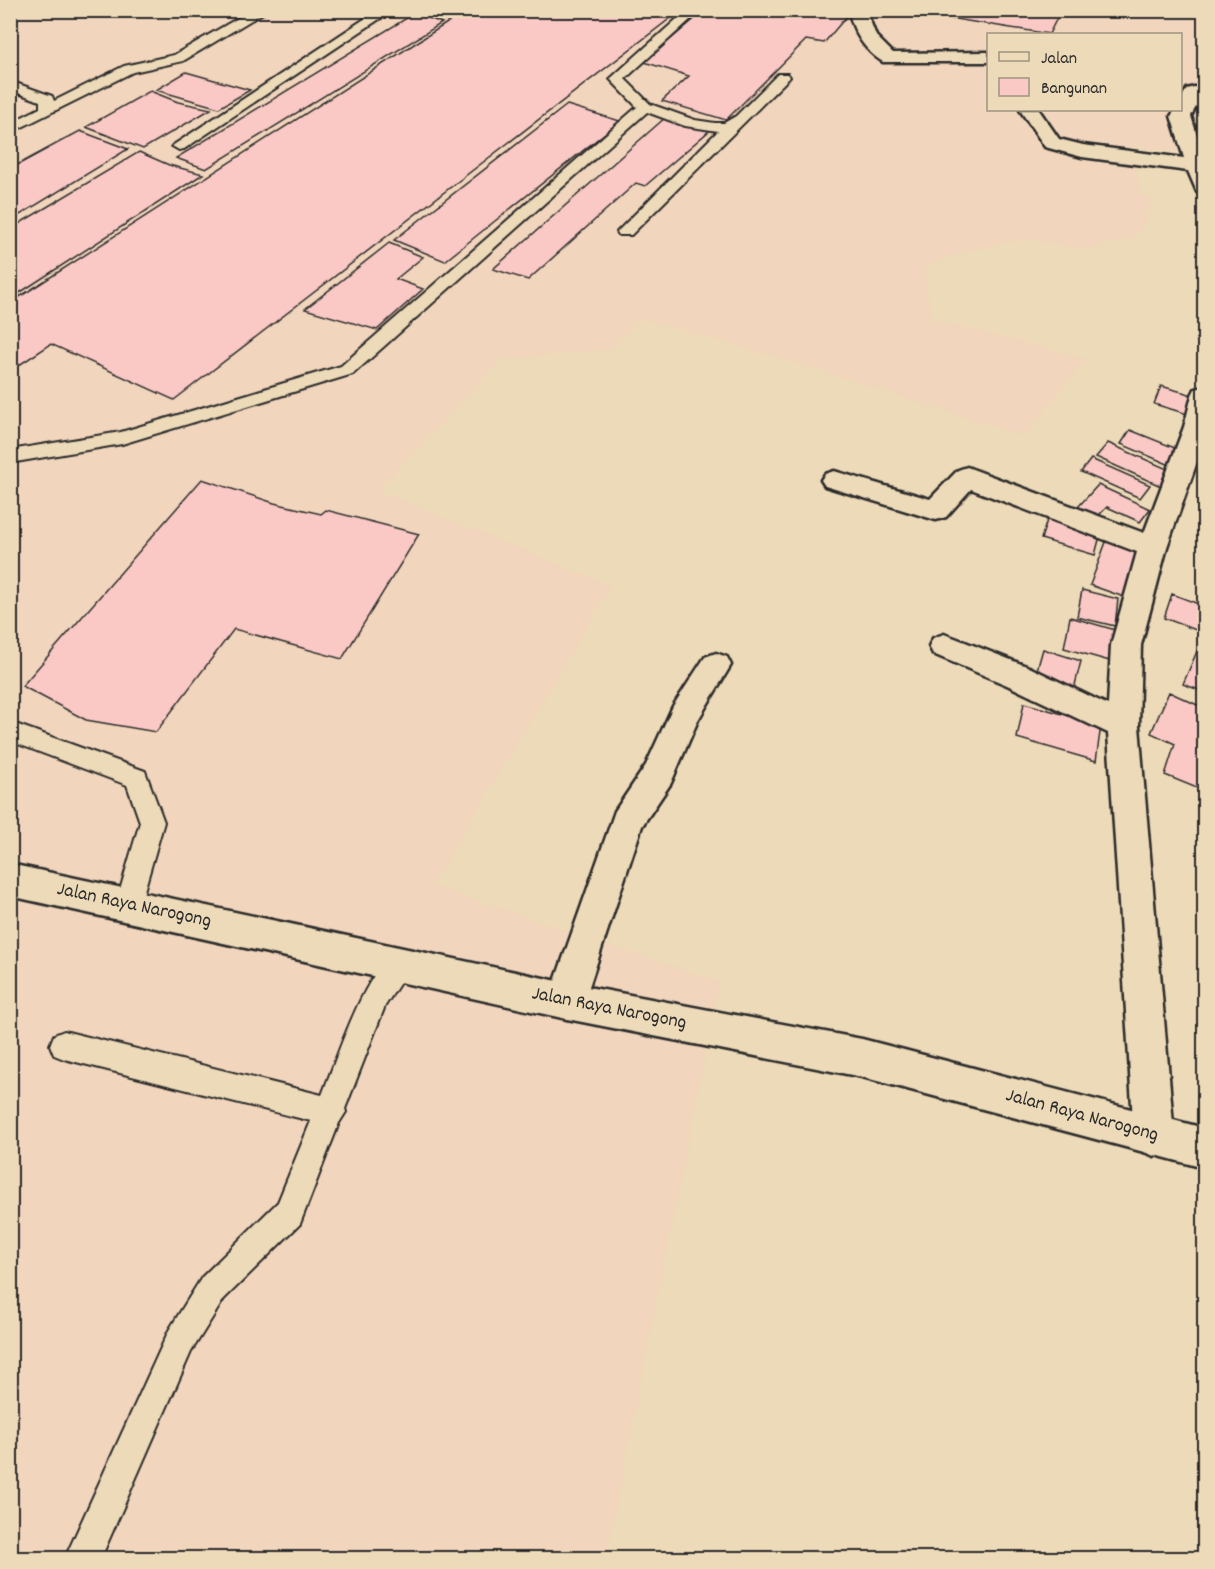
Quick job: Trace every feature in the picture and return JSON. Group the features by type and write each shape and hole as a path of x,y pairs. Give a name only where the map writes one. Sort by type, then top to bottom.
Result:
{"street":[{"path":"857,10 858,20 882,55 890,58 987,57"},
{"path":"1193,92 1181,116 1204,188"},
{"path":"1031,111 1052,143 1082,151 1196,166"},
{"path":"1154,1136 1123,726 1126,645 1154,547 1197,427 1204,395"},
{"path":"834,480 936,510 968,476 1003,492 1154,547"},
{"path":"944,646 1018,676 1123,726"},
{"path":"567,1001 627,821 659,773 684,715 716,664"},
{"name":"Jalan Raya Narogong","path":"10,880 129,904 567,1001 862,1058 1204,1148"}],"lane":[{"path":"10,129 129,69 178,58 262,10"},
{"path":"179,146 387,10"},
{"path":"695,10 617,78 645,106 710,127 718,128 735,123"},
{"path":"625,232 783,77"},
{"path":"10,85 47,99 47,110"},
{"path":"10,457 122,438 347,370 645,106"},
{"path":"10,731 137,778 152,822 129,904"},
{"path":"83,1558 180,1341 213,1288 290,1213 332,1112 375,998 399,964"},
{"path":"64,1045 332,1112"}],"shaded area":[{"path":"11,11 1204,11 1204,155 1131,146 1141,194 1150,197 1149,211 1141,231 1131,238 1086,250 1032,239 999,243 958,254 923,268 932,320 1087,359 1024,436 787,360 640,318 611,349 503,359 377,490 611,586 432,885 719,982 606,1558 11,1558"}],"building":[{"path":"449,10 681,10 174,400 51,344 10,371 10,303 458,16 445,13"},
{"path":"705,10 852,10 824,43 806,40 726,120 662,101 689,76 644,62"},
{"path":"899,10 1061,10 1050,33"},
{"path":"415,13 442,23 206,169 176,158"},
{"path":"186,72 250,90 219,108 156,90"},
{"path":"150,91 178,102 211,109 143,149 86,127"},
{"path":"567,105 620,121 445,261 394,240"},
{"path":"666,117 709,131 645,186 636,183 528,280 493,269"},
{"path":"80,131 128,149 10,221 10,169"},
{"path":"139,152 169,165 203,174 10,299 10,229"},
{"path":"389,243 423,257 396,279 423,289 377,330 305,309"},
{"path":"1161,386 1200,397 1194,416 1154,404"},
{"path":"1130,430 1180,450 1170,465 1121,444"},
{"path":"1108,443 1174,472 1163,487 1096,457"},
{"path":"1091,459 1150,485 1140,498 1081,472"},
{"path":"202,479 274,503 321,514 326,510 419,534 342,659 234,629 156,732 86,720 22,686"},
{"path":"1098,485 1150,509 1140,522 1107,507 1095,519 1077,508"},
{"path":"1048,517 1101,532 1095,555 1041,539"},
{"path":"1109,534 1142,545 1124,597 1090,585"},
{"path":"1082,590 1118,599 1115,626 1077,617"},
{"path":"1172,594 1204,606 1204,633 1164,618"},
{"path":"1070,617 1119,631 1113,662 1064,648"},
{"path":"1043,649 1081,661 1074,689 1035,677"},
{"path":"1198,649 1204,651 1204,692 1183,684"},
{"path":"1169,692 1204,708 1204,791 1165,775 1175,744 1151,733"},
{"path":"1024,703 1101,725 1096,761 1017,738"}]}
